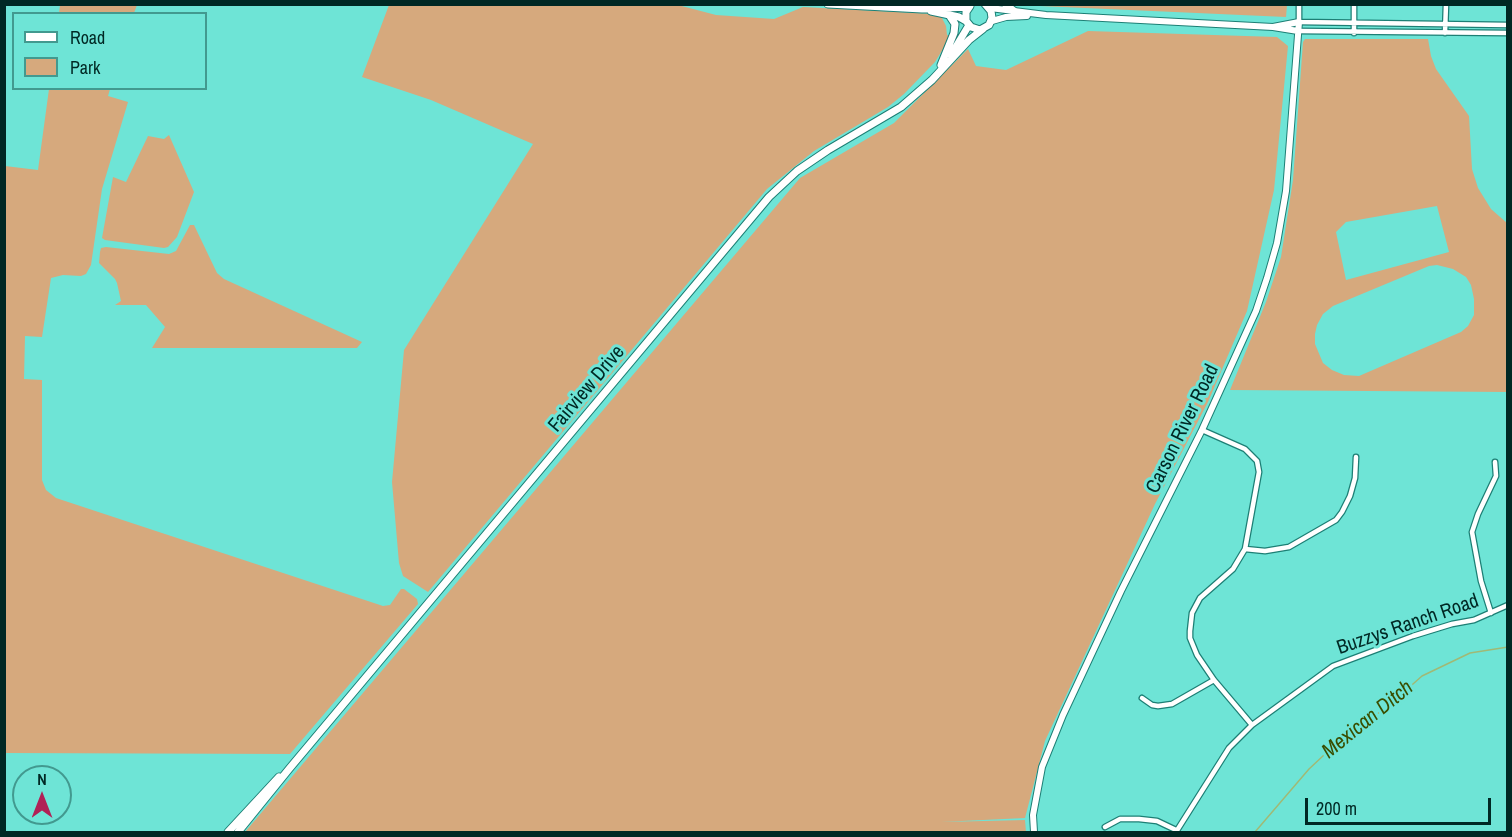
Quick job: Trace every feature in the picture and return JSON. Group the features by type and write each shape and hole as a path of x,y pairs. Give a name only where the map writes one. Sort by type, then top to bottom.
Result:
{"main road":[{"path":"828,4 922,9 971,6"},
{"path":"1005,4 1014,11"},
{"name":"Fairview Drive","path":"940,70 967,23 965,14 971,6"},
{"path":"988,6 992,13 992,21"},
{"path":"922,9 949,15 975,29 983,29"},
{"path":"940,70 954,33 955,24 949,15"},
{"name":"Fairview Drive","path":"238,832 769,197 797,171 901,107 969,40 992,21"},
{"name":"Fairview Drive","path":"228,832 266,788 289,769"}],"street":[{"path":"1299,4 1299,22"},
{"path":"1354,4 1354,33"},
{"path":"1446,4 1446,33"},
{"path":"988,6 1046,15 1274,27 1298,32 1508,33"},
{"path":"992,21 1006,17 1046,15"},
{"path":"1274,27 1299,22 1508,25"},
{"name":"Carson River Road","path":"1034,832 1033,815 1042,767 1063,715 1121,591 1203,430 1256,311 1277,243 1289,169 1299,22"},
{"path":"1203,430 1245,449 1257,460 1259,472 1245,549 1233,569 1200,598 1190,621 1190,638 1193,647 1214,680 1251,725"},
{"path":"1245,549 1265,551 1289,547 1336,520 1350,496 1355,478 1356,457"},
{"path":"1491,613 1481,581 1472,532 1496,476 1495,462"},
{"name":"Buzzys Ranch Road","path":"1176,831 1229,748 1251,725 1333,666 1413,636 1491,613 1508,605"},
{"path":"1142,698 1152,705 1172,704 1181,701 1214,680"},
{"path":"1105,827 1120,819 1139,819 1156,821 1176,831"}],"green space":[{"path":"60,4 137,5 134,12 59,12"},
{"path":"674,4 716,15 774,19 803,7 934,14 942,18 947,35 951,36 935,62 904,94 888,107 814,151 767,189 428,592 403,576 399,563 392,482 404,350 533,144 431,100 362,77 389,5"},
{"path":"1018,5 1287,5 1286,17"},
{"path":"1088,31 1277,37 1288,46 1274,190 1247,311 1208,402 1155,504 1045,741 1025,818 941,822 1025,820 1026,832 245,832 800,178 894,123 968,49 976,66 1006,70"},
{"path":"1305,39 1428,39 1436,69 1469,116 1472,169 1478,188 1491,209 1507,223 1507,392 1230,390 1266,302 1281,257 1293,180","holes":["1437,206 1449,252 1346,280 1336,232 1346,222","1437,265 1453,269 1466,277 1471,285 1474,315 1468,326 1461,332 1359,376 1344,375 1323,363 1315,344 1317,325 1323,314 1333,306 1429,266"]},
{"path":"49,90 110,90 108,96 128,102 102,189 91,265 86,274 81,276 63,275 51,278 42,337 25,336 24,379 42,380 42,480 46,490 56,498 383,606 390,605 401,589 417,599 418,604 290,754 5,753 5,166 38,170"},
{"path":"169,135 194,192 177,237 168,247 164,248 105,240 102,238 113,177 126,182 148,136 164,139"},
{"path":"190,225 194,225 217,273 224,279 362,342 357,348 152,348 165,327 146,305 115,305 121,301 117,283 99,263 101,248 169,254 176,251"}],"waterway":[{"name":"Mexican Ditch","path":"1255,832 1309,769 1339,741 1387,707 1422,676 1470,653 1508,647"}]}
